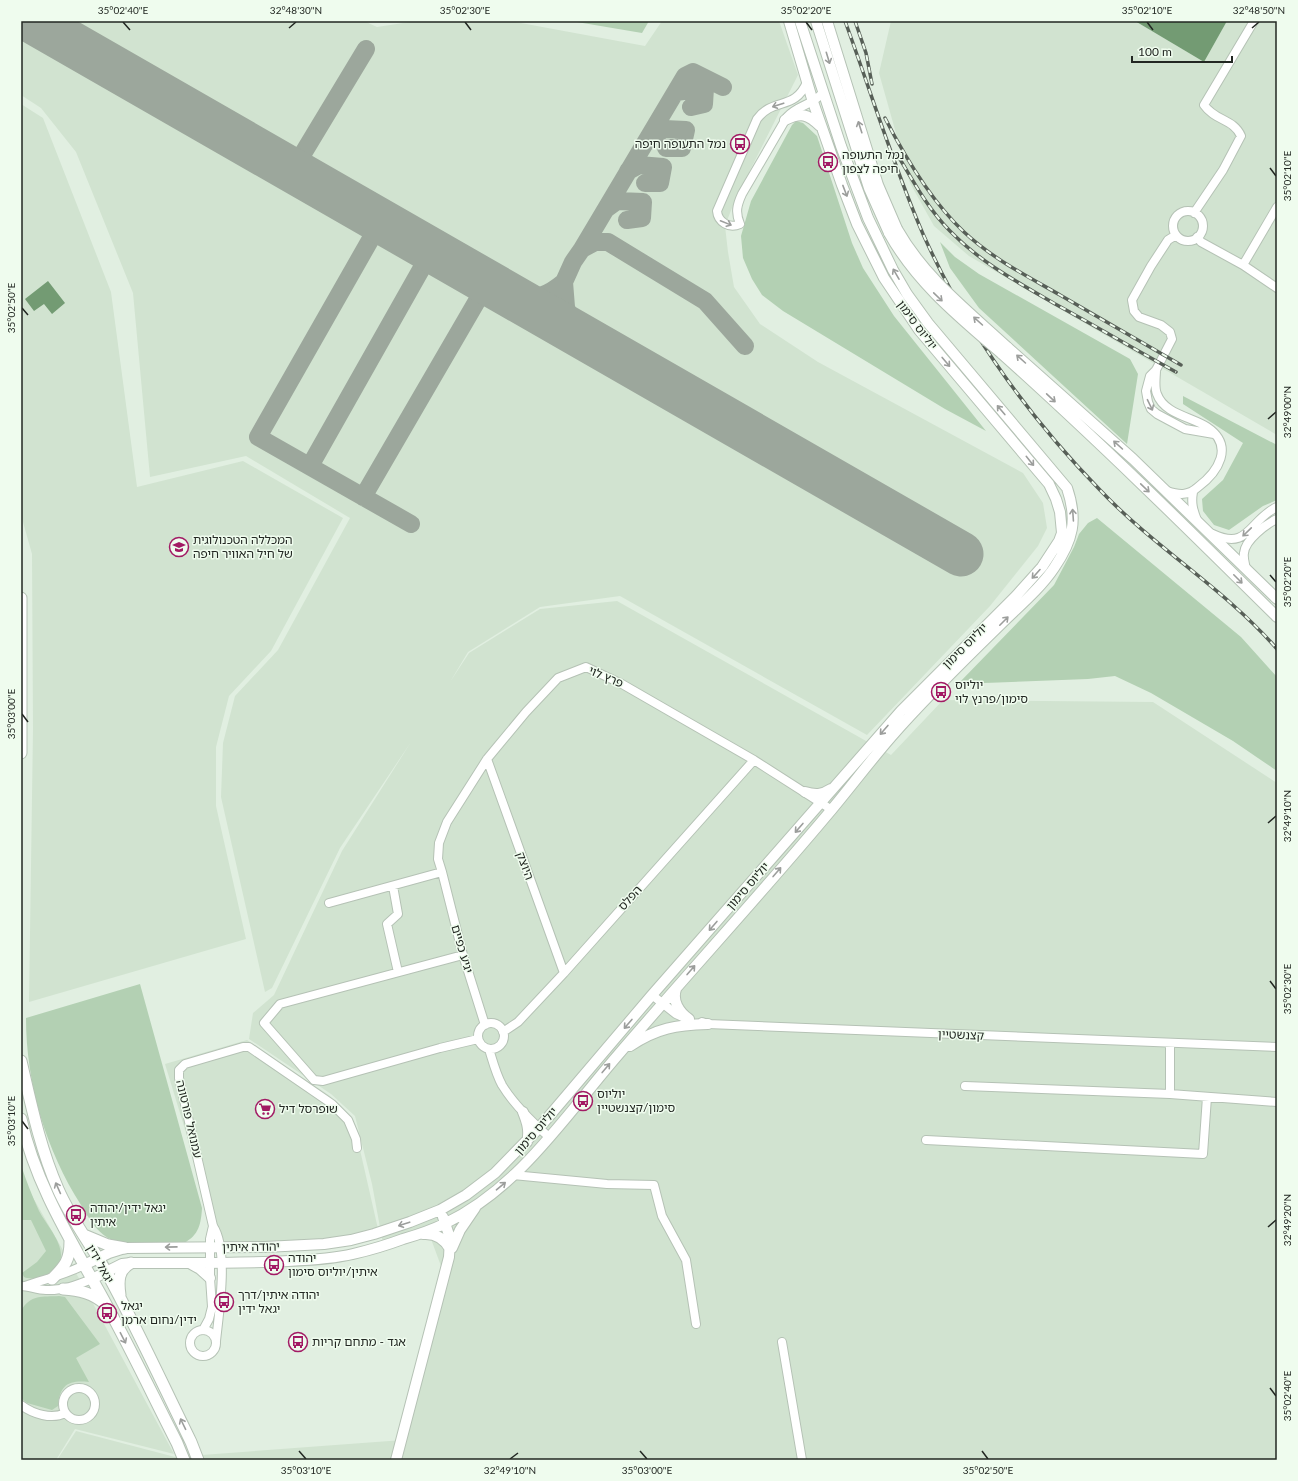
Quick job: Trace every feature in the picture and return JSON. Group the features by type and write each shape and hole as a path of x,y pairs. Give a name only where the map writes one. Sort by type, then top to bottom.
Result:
{"main road":[{"path":"21,598 21,753"},
{"name":"יגאל ידין","path":"21,1061 37,1130 58,1189 120,1299 191,1442 198,1460"},
{"name":"יגאל ידין","path":"21,1119 46,1195 108,1308 184,1460"},
{"path":"83,1235 108,1245 125,1248"},
{"path":"52,1279 67,1261 70,1252 70,1240"},
{"path":"120,1299 118,1281 119,1275 124,1267 131,1263"},
{"path":"63,1289 76,1290 94,1296 108,1308"}],"street":[{"name":"יוליוס סימון","path":"440,1210 484,1183 506,1164 527,1142 652,995 901,711 1016,596 1042,567 1059,542 1062,533 1062,524 1056,499 1049,484 919,330 884,278 857,224 813,102 789,21"},
{"name":"יוליוס סימון","path":"446,1223 483,1200 513,1175 549,1137 677,986 832,810 892,736 926,699 1027,599 1052,571 1067,544 1074,524 1071,500 1067,488 928,323 900,282 881,248 841,146 800,21"},
{"path":"816,21 869,188 893,231 936,282 1050,398 1174,515 1277,618"},
{"path":"826,21 893,231"},
{"path":"1194,213 1223,170 1241,136 1238,128 1215,116 1208,111 1204,105 1254,21"},
{"path":"807,82 803,90 796,98 763,111 757,119 717,211 718,219 723,223 732,225 740,224 737,216 737,206 742,194 785,120 794,110 813,102 821,96 823,92"},
{"path":"785,120 798,115 809,116 822,127"},
{"path":"1243,265 1277,207"},
{"path":"1184,212 1194,213 1198,216 1202,224 1202,229 1197,237 1189,241 1184,240 1176,235 1173,226 1176,217 1184,212"},
{"path":"1176,235 1168,240 1151,266 1132,300 1134,311 1139,317 1161,326 1170,332 1172,339 1156,370 1150,376 1146,391 1148,402 1151,409 1157,414 1185,429 1214,434"},
{"path":"1197,237 1201,242 1243,265 1277,288"},
{"path":"1004,350 1167,491 1277,599"},
{"path":"1156,370 1157,394 1162,402 1172,410 1207,427 1214,434 1222,447 1222,455 1212,474 1193,492 1178,494 1167,491"},
{"path":"1193,492 1192,505 1198,522"},
{"path":"1209,532 1223,539 1229,540 1239,538 1266,513 1277,507"},
{"path":"1246,569 1244,554 1246,546 1264,526 1277,519"},
{"path":"1263,586 1277,590"},
{"name":"פרץ לוי","path":"442,872 438,859 438,843 446,822 487,760 526,712 558,678 586,667 622,684 754,760 832,810"},
{"name":"היוצק","path":"487,760 564,973"},
{"name":"הפלס","path":"503,1032 518,1022 564,973 754,760"},
{"path":"805,792 821,794 835,786"},
{"path":"805,792 813,804 811,814"},
{"path":"329,903 442,872"},
{"name":"יגיע כפיים","path":"442,872 463,955 485,1025"},
{"path":"393,886 398,914 387,924 398,972"},
{"path":"463,955 280,1004 264,1023 314,1080 323,1081 440,1048 478,1039"},
{"path":"677,986 674,996 676,1004 689,1019"},
{"name":"קצנשטיין","path":"652,995 676,1014 708,1024 1277,1047"},
{"path":"489,1050 501,1045 504,1037 501,1029 494,1024 485,1025 479,1030 478,1039 482,1046 489,1050 503,1086 523,1112 549,1137"},
{"path":"620,1052 657,1031 679,1025 708,1024"},
{"path":"1170,1043 1170,1094"},
{"name":"עמנואל פורטונה","path":"216,1263 217,1232 213,1226 179,1078 179,1070 185,1064 243,1046 249,1047 332,1104 348,1120 356,1139 357,1148"},
{"path":"965,1086 1170,1094 1277,1102"},
{"path":"926,1140 1203,1154 1207,1097"},
{"path":"523,1112 529,1128 527,1142"},
{"path":"513,1175 607,1184 654,1185 662,1216 686,1260 696,1324"},
{"path":"396,1460 450,1253 466,1219 483,1200"},
{"path":"440,1210 446,1223 450,1238 450,1253"},
{"name":"יהודה איתין","path":"84,1265 109,1252 125,1248 265,1247 309,1245 351,1240 410,1222 440,1210"},
{"name":"יהודה איתין","path":"92,1280 122,1264 131,1263 267,1262 322,1259 376,1248 446,1223"},
{"path":"415,1235 434,1235 445,1242 450,1253"},
{"path":"189,1263 200,1269 210,1278"},
{"path":"216,1263 221,1294 215,1350 208,1356 204,1357 195,1354 190,1346 194,1334 202,1330 212,1307 210,1278 216,1263"},
{"path":"23,1286 52,1279 71,1272 84,1265"},
{"path":"23,1286 45,1290 63,1289 92,1280"},
{"path":"202,1330 206,1330 213,1334 216,1341"},
{"path":"782,1342 802,1460"},
{"path":"78,1388 83,1389 90,1392 93,1396 96,1403 95,1408 93,1413 88,1418 76,1420 69,1416 66,1412 64,1408 64,1400 71,1390 78,1388"},
{"path":"21,1405 27,1410 53,1417 60,1416 66,1412"}],"shaded area":[{"path":"21,21 364,21 377,27 416,21 510,21 645,46 662,21 779,21 798,75 735,200 725,226 734,287 760,324 818,362 1023,473 1043,503 1047,528 1038,546 990,606 867,735 620,596 540,607 468,652 450,682 469,653 540,609 617,601 891,755 943,700 1153,702 1277,783 1277,1460 402,1460 422,1377 429,1324 441,1266 431,1239 425,1238 384,1249 372,1184 355,1116 331,1094 249,1039 253,1013 274,995 342,851 411,742 340,848 272,988 265,992 221,797 223,743 235,696 278,650 350,518 246,456 150,477 133,293 76,152 41,108 21,95"},
{"path":"571,21 649,21 642,33"},
{"path":"891,21 1135,21 1204,62 1227,21 1277,21 1277,435 969,256 934,226 910,183 879,73"},
{"path":"1135,21 1227,21 1204,62"},
{"name":"המכללה הטכנולוגית של חיל האוויר חיפה","path":"21,104 43,118 111,292 137,487 243,461 343,518 271,651 229,696 216,747 216,806 246,939 29,1002 33,729 32,554 21,515"},
{"path":"796,121 803,123 817,136 852,243 863,268 894,316 986,431 945,409 783,311 762,295 752,279 743,258 741,236 751,201 792,125"},
{"path":"940,242 955,257 979,274 1130,359 1138,374 1127,444 979,308 950,268"},
{"path":"48,281 65,303 52,314 44,304 34,311 25,299"},
{"path":"1183,396 1277,445 1277,500 1263,506 1229,530 1214,525 1203,511 1202,499 1223,480 1243,443 1183,404"},
{"path":"1097,518 1241,637 1277,677 1277,771 1233,741 1151,693 1115,676 1088,679 958,684 1054,585 1074,547 1079,534 1088,523"},
{"path":"140,984 202,1208 200,1224 196,1233 184,1243 124,1242 108,1238 96,1228 86,1214 58,1162 40,1116 34,1092 27,1043 26,1018"},
{"path":"247,1040 330,1096 353,1119 378,1229 324,1241 220,1244 165,1064"},
{"path":"21,1165 39,1211 54,1235 61,1252 60,1260 56,1267 48,1274 36,1278 24,1277 22,1273 37,1262 46,1251 31,1220 21,1220"},
{"path":"21,1168 23,1180 89,1296 174,1454 75,1429 56,1460 21,1460"},
{"path":"59,1296 65,1297 100,1344 76,1358 89,1382 71,1383 63,1388 58,1406 52,1410 27,1403 21,1398 21,1311 28,1302 33,1299"},
{"path":"76,1431 175,1457 403,1440 399,1460 57,1460"}],"taxiway":[{"path":"293,170 366,49"},
{"path":"582,249 685,76 693,72 723,87"},
{"path":"676,92 705,88 704,104 691,107"},
{"path":"648,139 664,129 686,130 682,148 666,148"},
{"path":"628,171 639,165 663,167 660,183 645,183"},
{"path":"606,209 617,201 643,202 642,218 627,220"},
{"path":"381,221 258,437 411,524"},
{"path":"581,336 570,321 566,307 564,282 573,262 582,249 595,242 608,242 705,301 745,346"},
{"path":"310,466 432,250"},
{"path":"363,497 488,282"},
{"path":"515,298 541,296 552,291 564,282"}],"runway":[{"path":"32,21 961,554"}],"railway":[{"path":"845,21 892,155 923,234 959,304 1000,370 1048,432 1100,490 1144,531 1235,607 1257,627 1277,649"},
{"path":"855,21 866,53 872,84"},
{"path":"885,118 901,148 930,193 952,220 975,242 1010,266 1181,365"},
{"path":"897,154 921,194 935,213 950,231 974,253 987,263 1029,289 1176,372"}],"place":[{"name":"נמל התעופה חיפה","path":"740,144"},
{"name":"נמל התעופה חיפה לצפון","path":"828,162"},
{"name":"המכללה הטכנולוגית של חיל האוויר חיפה","path":"179,547"},
{"name":"יוליוס סימון/פרנץ לוי","path":"941,692"},
{"name":"יוליוס סימון/קצנשטיין","path":"583,1101"},
{"name":"שופרסל דיל","path":"265,1109"},
{"name":"יגאל ידין/יהודה איתין","path":"76,1215"},
{"name":"יהודה איתין/יוליוס סימון","path":"274,1265"},
{"name":"יהודה איתין/דרך יגאל ידין","path":"224,1302"},
{"name":"יגאל ידין/נחום ארמן","path":"107,1313"},
{"name":"אגד - מתחם קריות","path":"298,1342"}]}
